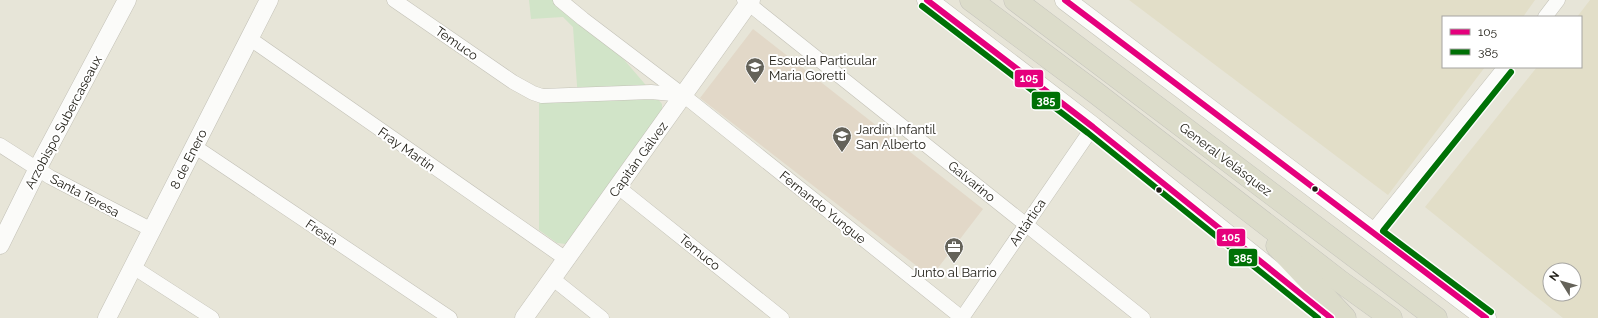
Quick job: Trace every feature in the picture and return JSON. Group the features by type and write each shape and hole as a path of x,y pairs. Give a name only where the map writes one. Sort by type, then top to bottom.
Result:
{"highway":[{"name":"General Velásquez","path":"971,0 1390,318"},
{"name":"General Velásquez","path":"1015,0 1436,318"},
{"path":"1198,171 1243,212 1345,318"}],"main road":[{"path":"927,0 1093,127 1331,318"},
{"path":"1065,0 1486,318"}],"street":[{"name":"Arzobispo Subercaseaux","path":"0,245 38,169 127,0"},
{"name":"8 de Enero","path":"107,318 269,0"},
{"name":"Temuco","path":"394,0 513,82 532,93 542,96 651,92 683,95"},
{"name":"Fernando Yungue","path":"560,0 683,95 962,318"},
{"path":"1546,16 1558,0"},
{"name":"Capitán Gálvez","path":"524,318 748,1"},
{"name":"Galvarino","path":"748,1 1143,318"},
{"name":"Fray Martín","path":"249,38 566,259"},
{"path":"1372,232 1504,68"},
{"name":"Antártica","path":"962,318 1093,127"},
{"name":"Santa Teresa","path":"0,145 38,169 152,230"},
{"name":"Fresia","path":"194,146 450,318"},
{"name":"Temuco","path":"618,187 782,318"},
{"path":"133,267 212,318"},
{"path":"553,279 602,318"}],"shaded area":[{"path":"1129,0 1535,0 1524,16 1442,16 1442,68 1484,68 1388,195"},
{"path":"1590,0 1598,0 1598,318 1563,318 1543,302 1582,302 1582,262 1542,262 1542,301 1425,207 1536,68 1582,68 1582,16 1578,16"},
{"name":"Jardín Infantil San Alberto","path":"753,29 983,209 931,277 700,98"}],"green space":[{"path":"529,0 555,0 614,48 662,104 662,113 566,244 557,243 539,230 539,102 578,100 573,27 563,17 531,19"}],"transit line":[{"name":"105","path":"927,0 1093,127 1331,318"},
{"name":"105","path":"1065,0 1486,318"},
{"name":"385","path":"922,6 1088,133 1318,318"},
{"name":"385","path":"1491,312 1383,231 1511,72"}],"place":[{"name":"Escuela Particular Maria Goretti","path":"755,84"},
{"name":"Jardín Infantil San Alberto","path":"842,153"},
{"name":"Junto al Barrio","path":"954,264"}]}
